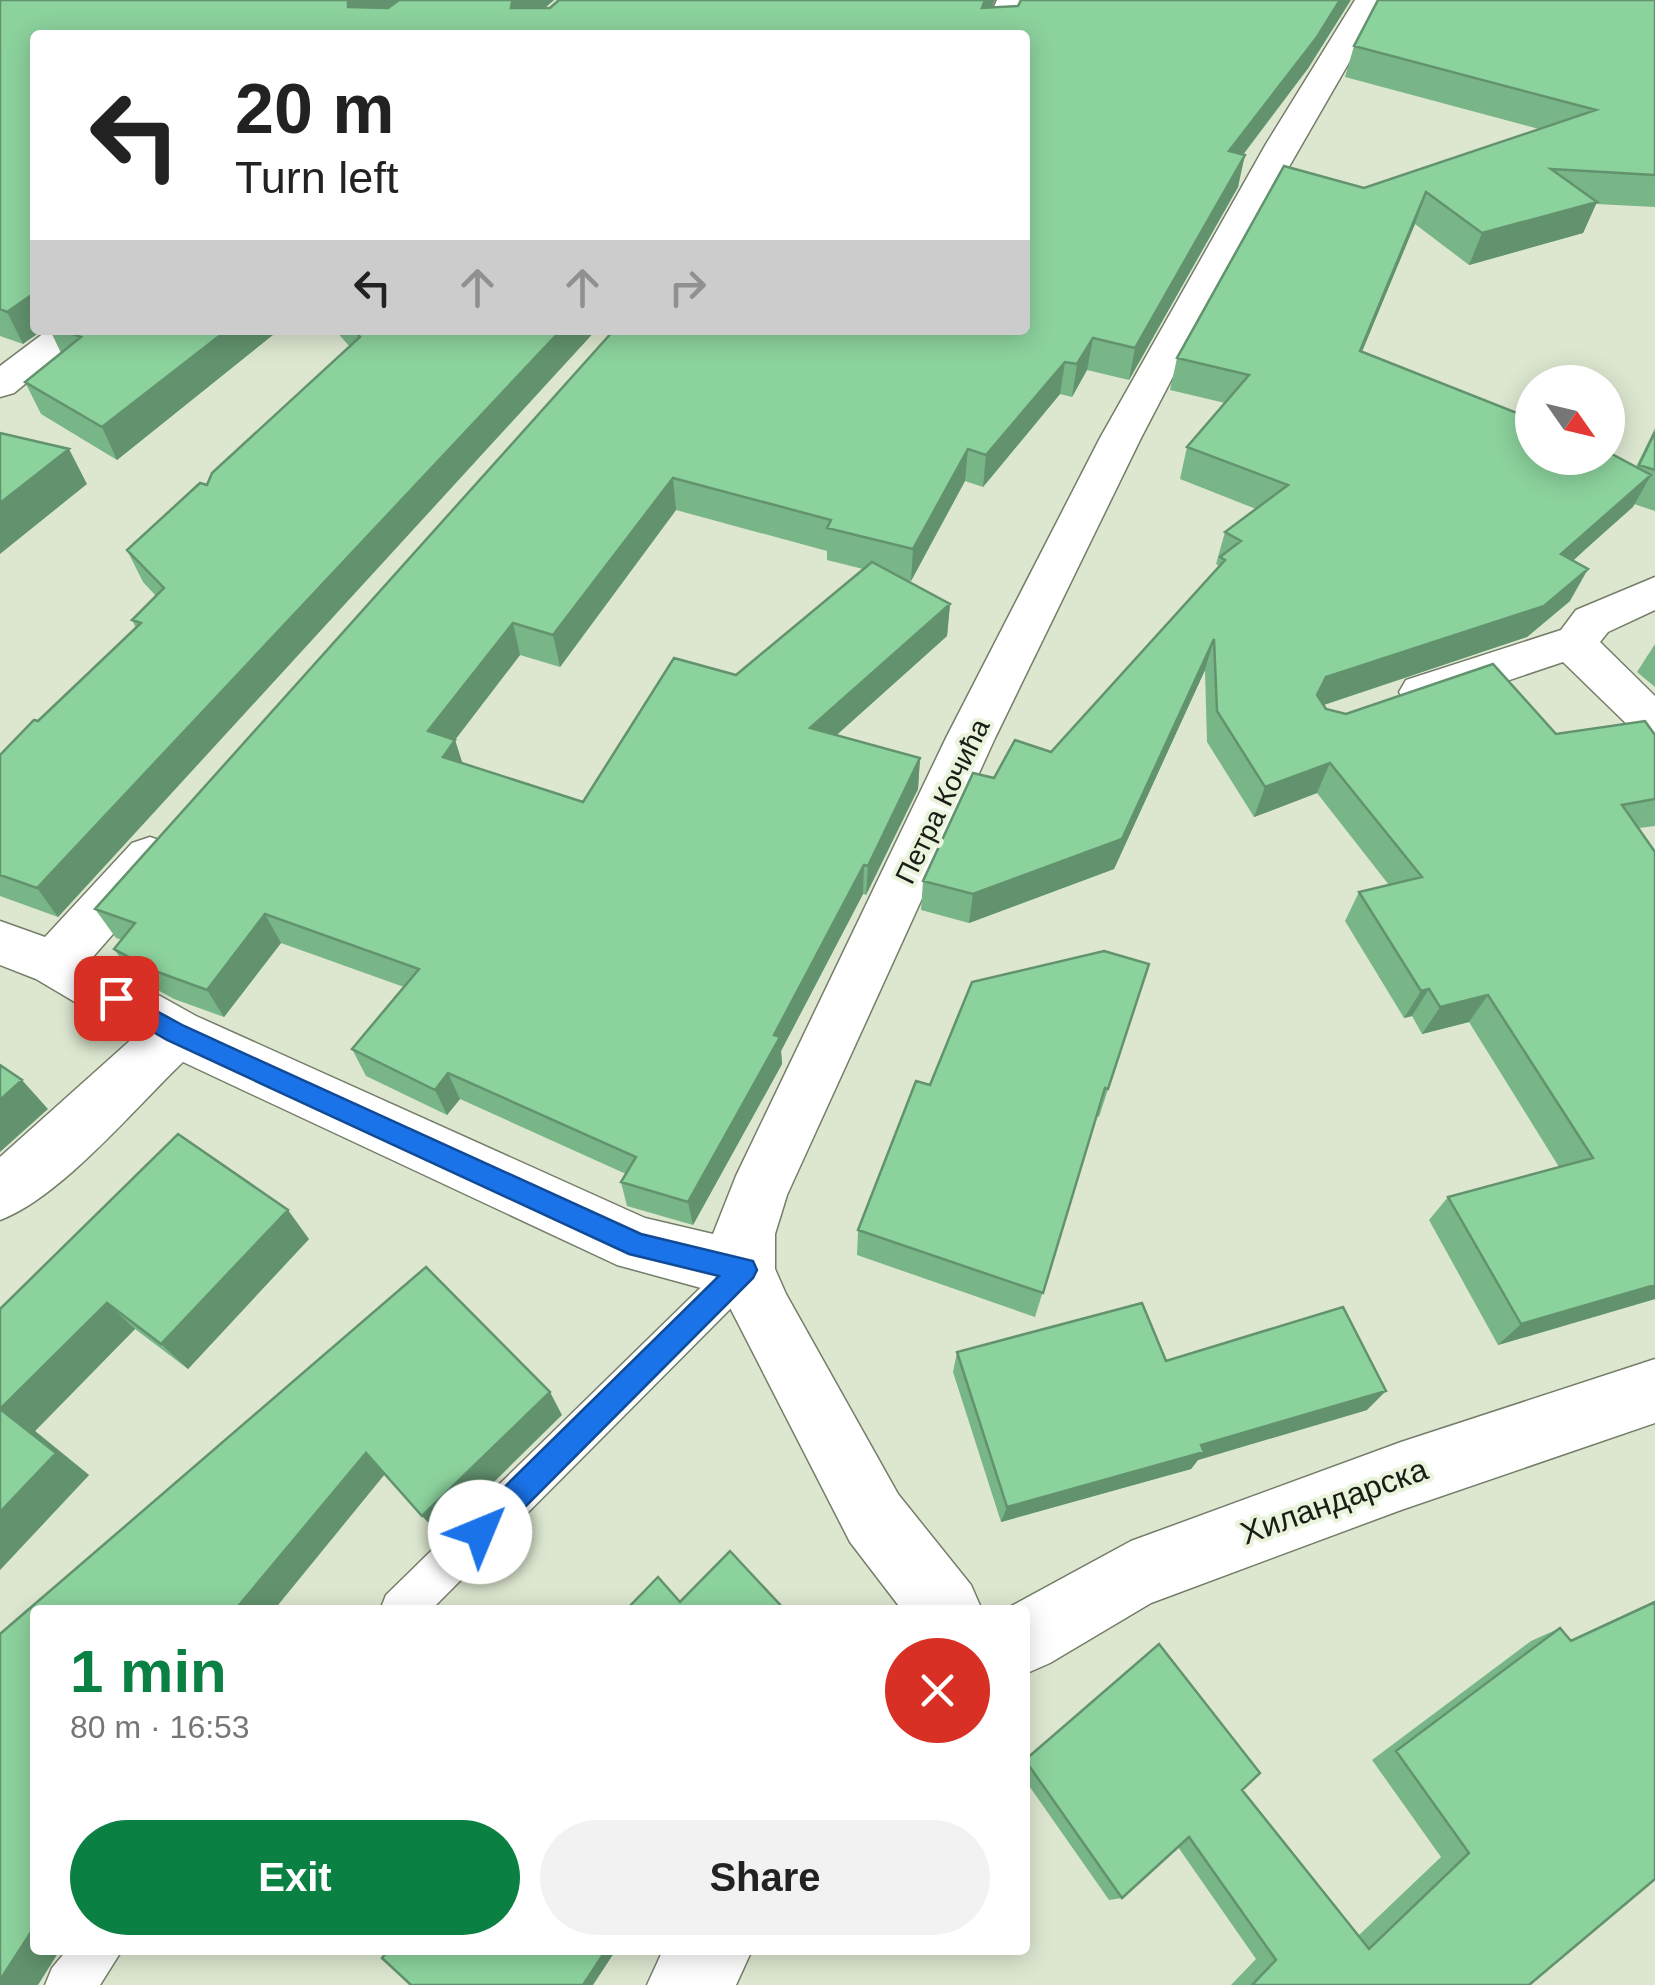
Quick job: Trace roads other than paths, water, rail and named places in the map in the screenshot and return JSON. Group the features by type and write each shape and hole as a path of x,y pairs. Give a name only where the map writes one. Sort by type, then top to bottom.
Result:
{"street":[{"path":"999,30 1012,0"},
{"name":"Петра Кочића","path":"744,1270 744,1234 757,1195 1080,512 1317,84 1370,0"},
{"path":"0,384 65,335"},
{"path":"1385,706 1577,641 1592,622 1655,592"},
{"path":"1577,641 1584,658 1655,723"},
{"path":"55,962 174,830"},
{"path":"0,943 55,962 176,1033 638,1246 744,1270 803,1393 874,1518 942,1605"},
{"path":"0,1193 40,1161 176,1033"},
{"name":"Хиландарска","path":"1030,1635 1131,1576 1400,1476 1655,1390"},
{"path":"687,1985 708,1955"}],"lane":[{"path":"406,1605 744,1270"},
{"path":"69,1985 94,1955"}]}
